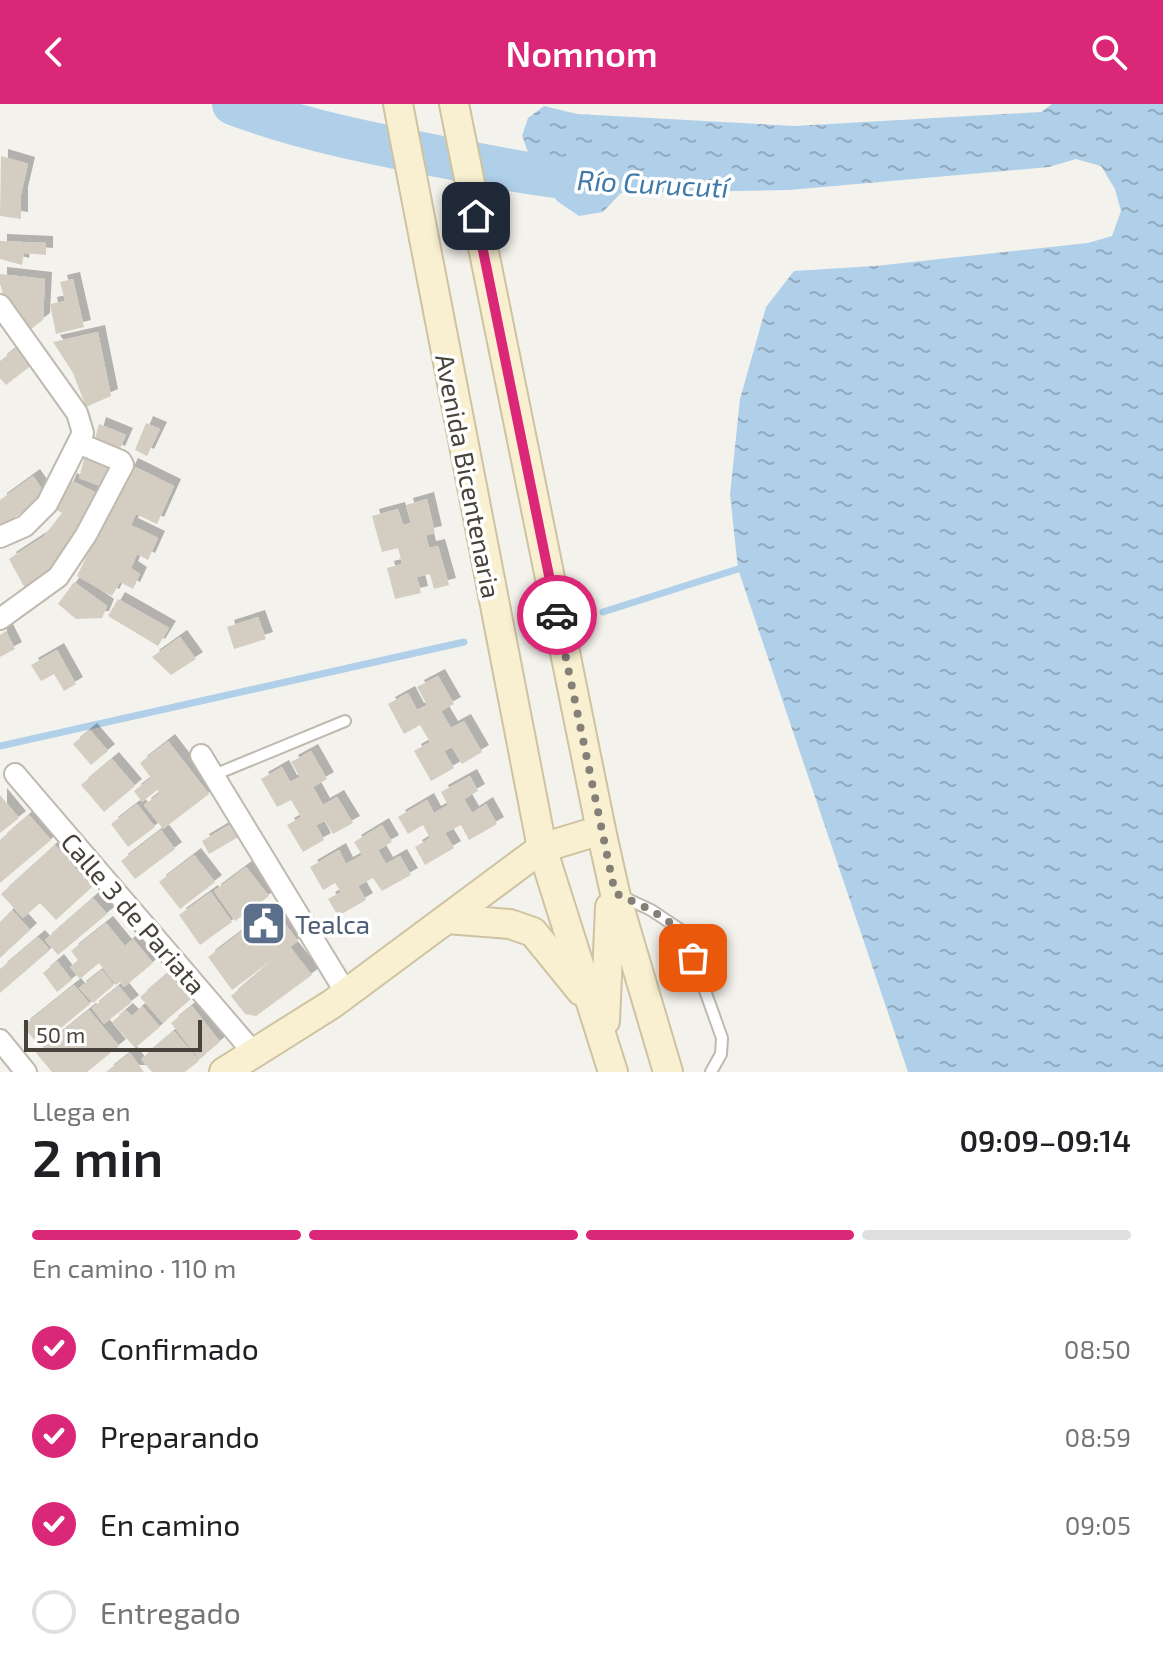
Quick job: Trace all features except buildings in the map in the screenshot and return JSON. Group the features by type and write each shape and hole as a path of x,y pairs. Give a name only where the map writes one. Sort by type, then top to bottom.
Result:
{"street":[{"name":"Avenida Bicentenaria","path":"398,104 542,848 613,1072"},
{"path":"454,104 613,887 668,1072"},
{"path":"0,305 77,413 83,433 47,504 25,526 0,537"},
{"path":"0,619 58,577 86,535 123,465 121,461 78,443"},
{"path":"201,755 346,993"},
{"name":"Calle 3 de Pariata","path":"15,774 253,1052"},
{"path":"224,1072 346,993 542,848 601,830"},
{"path":"604,1042 613,887"},
{"path":"447,919 510,924 533,932 592,1004"},
{"path":"0,1040 26,1072"}],"lane":[{"path":"214,775 345,721"},
{"path":"613,887 684,932 722,1038 721,1054 711,1072"}],"water":[{"path":"1052,104 1163,104 1163,1072 908,1072 738,569 730,494 740,399 766,307 794,271 875,266 1088,243 1112,236 1121,211 1115,189 1101,166 1076,159 1049,167 789,190 621,193 603,212 579,216 557,201 531,160 522,136 528,118 544,106 577,114 794,126 1041,112"}],"waterway":[{"name":"Río Curucutí","path":"233,104 312,129 392,147 523,172 599,181"},
{"path":"603,612 738,569"},
{"path":"0,746 464,642"}],"way so far":[{"path":"557,615 615,893 651,910 684,932 693,958"}],"place":[{"name":"Tealca","path":"264,923"}],"route":[{"path":"476,216 557,615"}]}
